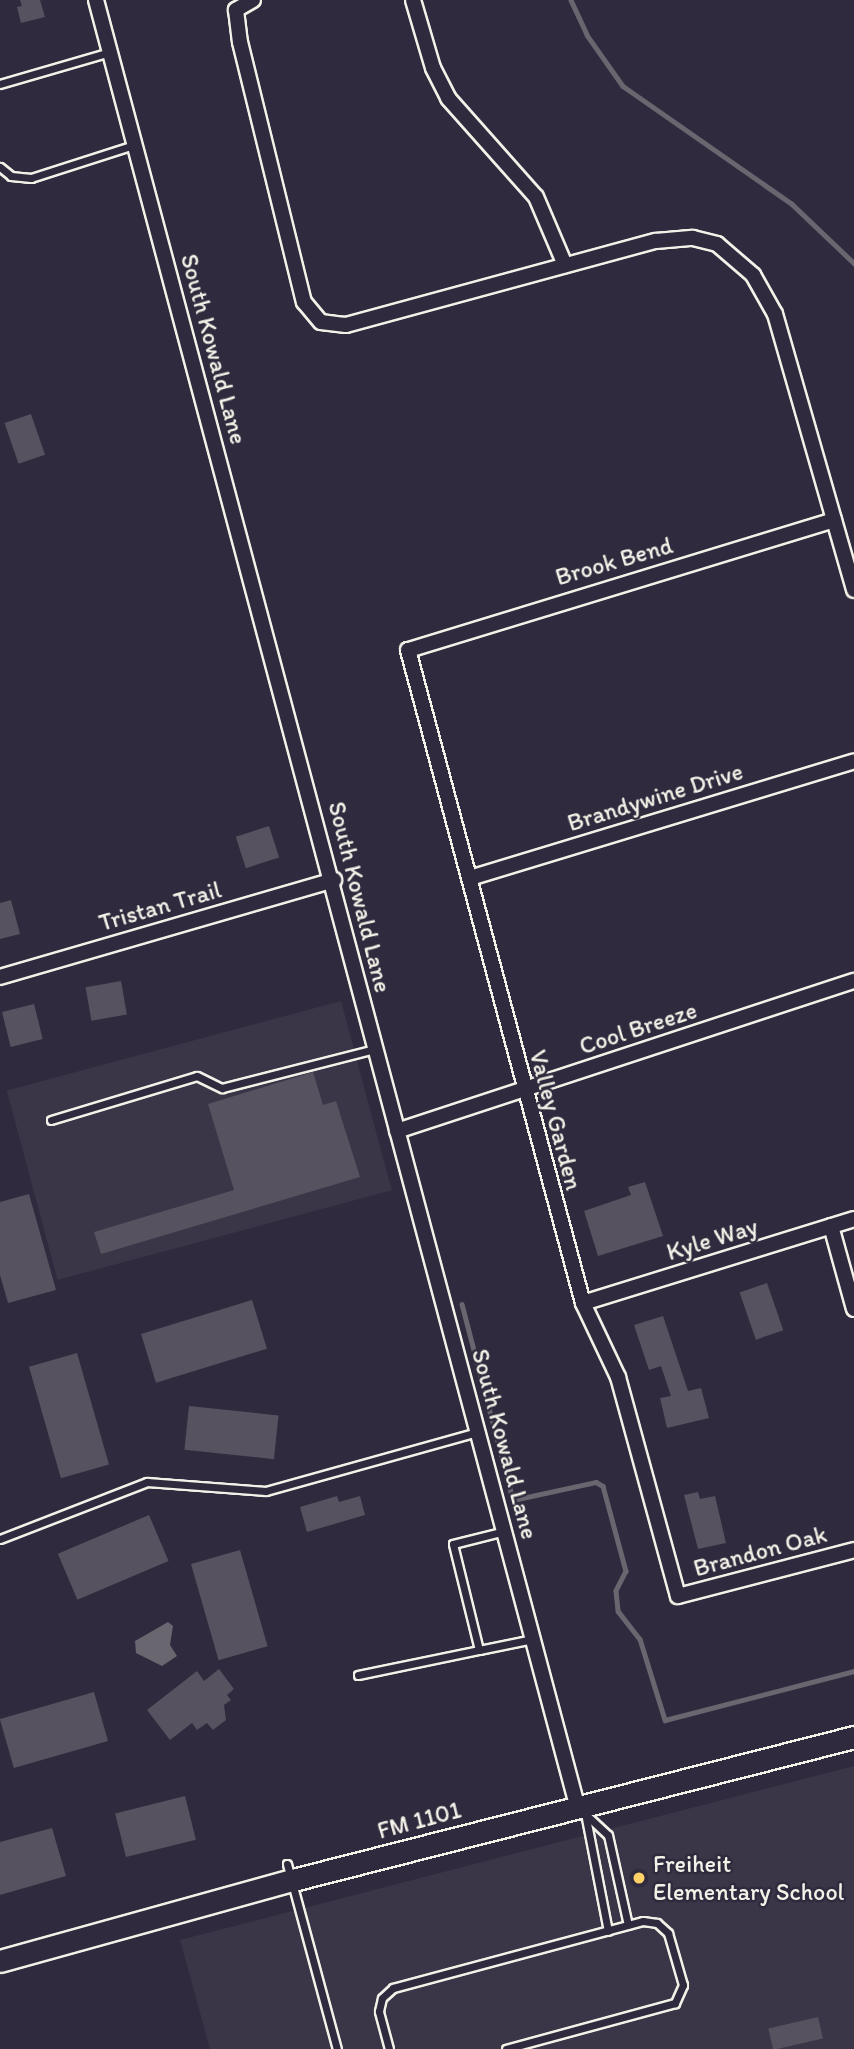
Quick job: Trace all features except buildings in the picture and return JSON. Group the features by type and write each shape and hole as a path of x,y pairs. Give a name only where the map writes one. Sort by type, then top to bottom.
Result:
{"main road":[{"name":"FM 1101","path":"0,1961 290,1872 582,1812 854,1737"}],"street":[{"name":"South Kowald Lane","path":"96,0 334,880 375,1049 582,1812"},
{"path":"253,0 236,10 240,42 304,302 321,322 346,325 656,241 693,238 717,244 753,275 775,314 854,590"},
{"path":"413,0 433,68 448,98 536,197 565,265"},
{"name":"Brook Bend","path":"408,650 834,520"},
{"name":"Valley Garden","path":"408,650 470,877 523,1089 583,1303 618,1377 678,1596"},
{"name":"Brandywine Drive","path":"470,877 854,761"},
{"name":"Tristan Trail","path":"0,977 334,880"},
{"name":"Cool Breeze","path":"397,1131 854,981"},
{"name":"Kyle Way","path":"583,1303 854,1219"},
{"path":"831,1226 854,1309"},
{"name":"Brandon Oak","path":"678,1596 854,1550"}],"lane":[{"path":"0,84 110,52"},
{"path":"0,167 11,176 31,178 135,145"},
{"path":"51,1120 197,1076 222,1088 375,1049"},
{"path":"0,1539 147,1482 265,1491 478,1432"},
{"path":"479,1650 453,1544 505,1531"},
{"path":"358,1675 535,1639"},
{"path":"582,1812 608,1835 628,1925"},
{"path":"582,1812 608,1931"},
{"path":"290,1872 337,2049"},
{"path":"389,2049 379,2011 382,1998 393,1988 628,1925 650,1921 668,1933 683,1985 676,2003 506,2049"}],"shaded area":[{"path":"341,1001 392,1190 58,1280 7,1091"},
{"path":"168,1622 173,1626 170,1645 177,1656 162,1666 136,1653 135,1641"},
{"name":"Freiheit Elementary School","path":"854,1766 854,2049 210,2049 180,1940"}],"waterway":[{"path":"571,0 587,35 623,86 792,204 854,263"},
{"path":"462,1304 513,1500 596,1482 603,1486 626,1571 616,1591 618,1611 640,1639 665,1720 854,1671"}],"place":[{"name":"Freiheit Elementary School","path":"639,1878"}]}
